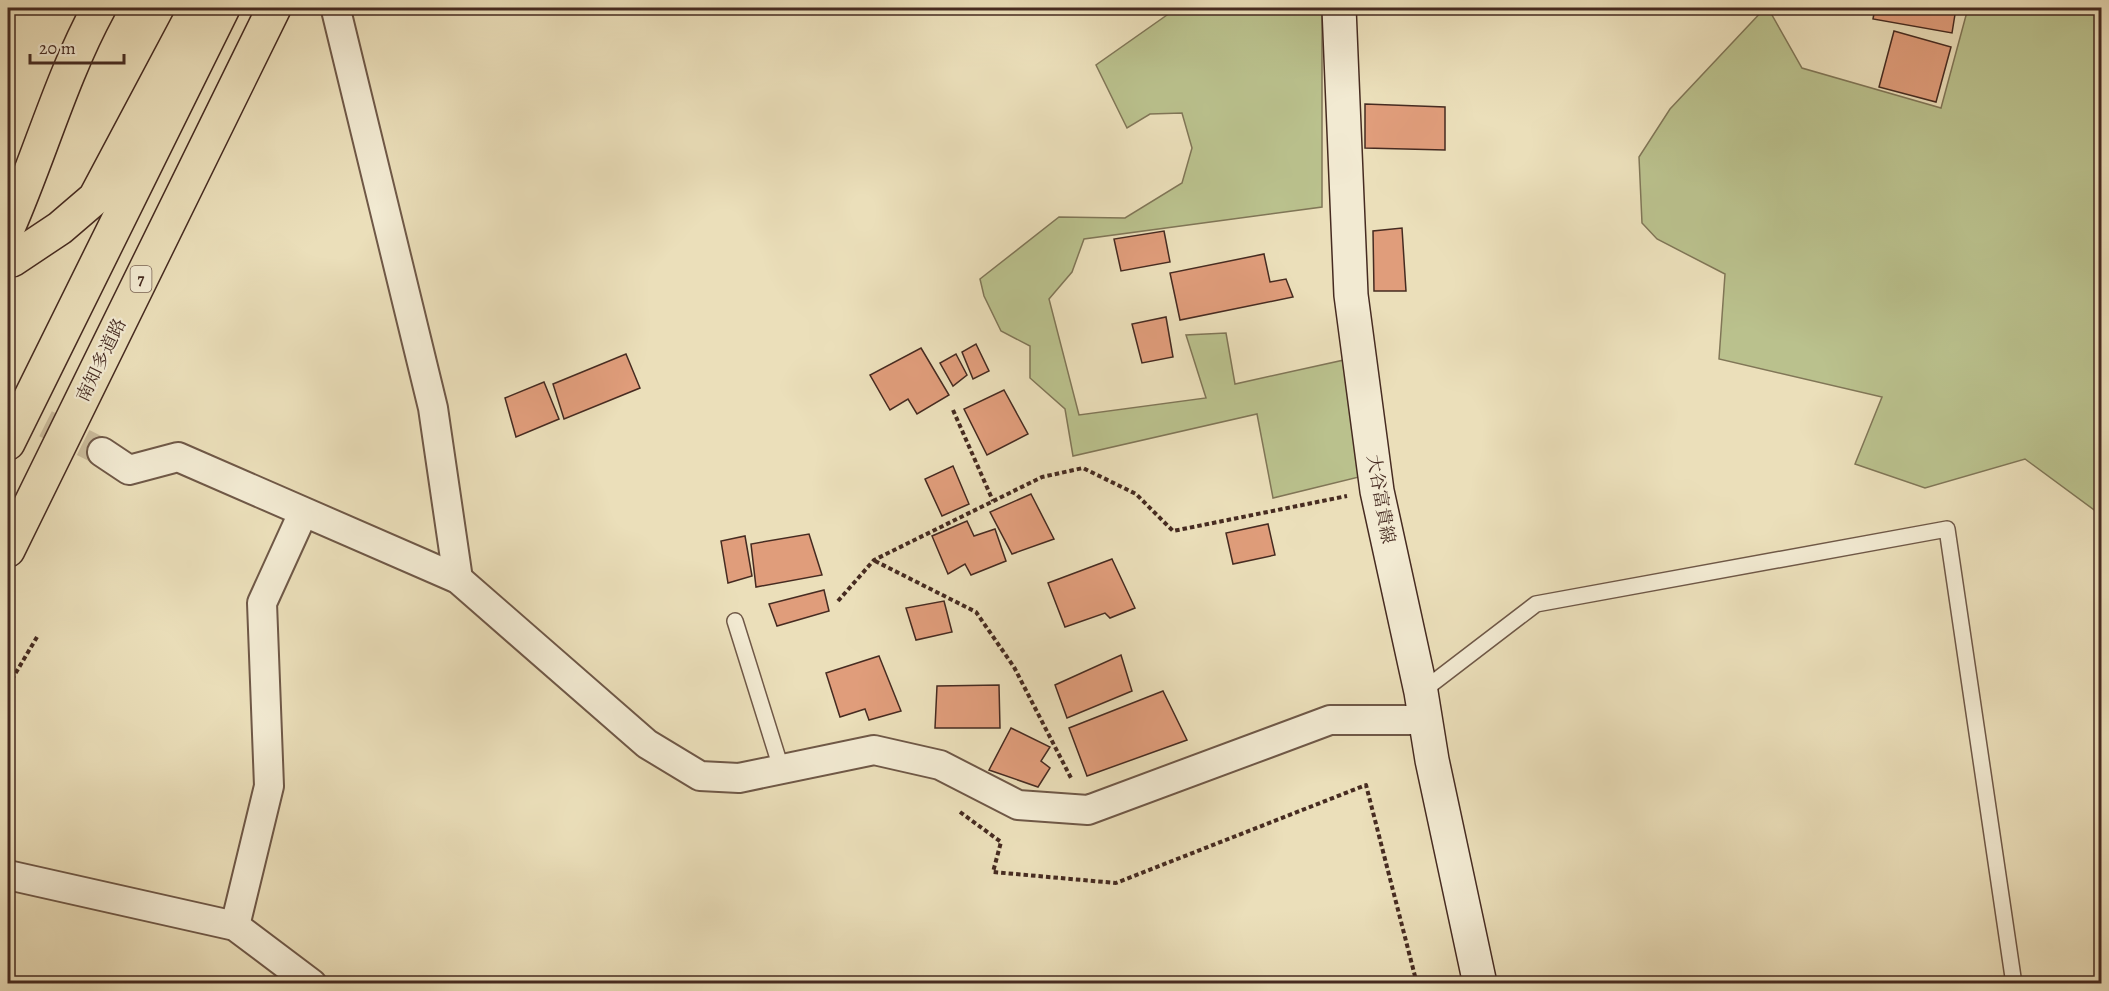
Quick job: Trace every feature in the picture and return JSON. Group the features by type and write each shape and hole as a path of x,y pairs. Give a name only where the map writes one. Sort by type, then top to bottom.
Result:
{"highway":[{"path":"8,228 80,43 99,8"},
{"path":"8,260 12,260 60,228 95,198 196,8"},
{"path":"8,443 223,8"},
{"name":"南知多道路","path":"8,550 274,8"}],"main road":[{"name":"大谷富貴線","path":"1339,8 1351,295 1377,490 1480,984"}],"street":[{"path":"338,8 336,10 433,408 458,579"},
{"path":"102,452 129,471 178,457 458,579 647,744 700,776 739,778 874,750 940,765 1018,806 1088,810 1330,720 1423,706"},
{"path":"235,926 269,786 262,603 303,513"},
{"path":"8,875 235,926 312,984"}],"lane":[{"path":"1423,706 1536,604 1947,528 2014,984"},
{"path":"735,621 781,768"}],"path":[{"path":"953,410 993,501"},
{"path":"837,601 874,560 1042,477 1083,468 1136,494 1173,531 1377,490"},
{"path":"874,560 976,612 1014,667 1088,810"},
{"path":"8,687 37,637"},
{"path":"956,809 1001,842 993,873 1116,882 1366,785 1417,984"}],"green space":[{"path":"1177,8 1322,8 1322,207 1084,239 1072,272 1049,299 1079,415 1206,398 1186,335 1226,333 1235,384 1344,360 1359,477 1273,498 1257,414 1073,456 1065,409 1030,378 1030,346 1001,331 984,296 980,279 1059,217 1125,218 1182,183 1192,148 1182,113 1150,114 1127,128 1096,65"},
{"path":"1765,8 1768,8 1802,68 1941,108 1968,8 2101,8 2101,515 2025,459 1925,488 1855,464 1882,397 1719,359 1725,274 1657,239 1642,223 1639,157 1670,109"}],"building":[{"path":"1875,8 1956,8 1952,33 1873,19"},
{"path":"1894,31 1951,47 1936,102 1879,87"},
{"path":"1365,104 1445,107 1445,150 1365,148"},
{"path":"1402,228 1406,291 1374,291 1373,231"},
{"path":"1164,231 1170,262 1121,271 1114,239"},
{"path":"1264,254 1270,282 1286,279 1293,297 1180,320 1170,273"},
{"path":"1166,317 1173,357 1142,363 1132,324"},
{"path":"976,344 989,371 973,379 962,352"},
{"path":"921,348 949,395 917,414 908,399 890,410 870,375"},
{"path":"626,354 640,388 564,419 553,384"},
{"path":"956,354 967,375 953,386 940,363"},
{"path":"544,382 559,419 516,437 505,398"},
{"path":"1004,390 1028,434 987,455 964,409"},
{"path":"953,466 969,504 942,516 925,479"},
{"path":"1031,494 1054,539 1012,554 990,512"},
{"path":"967,521 974,536 995,529 1006,561 971,575 965,564 948,574 932,536"},
{"path":"1268,524 1275,555 1233,564 1226,533"},
{"path":"809,534 822,575 756,587 751,544"},
{"path":"745,536 752,576 728,583 721,541"},
{"path":"1112,559 1135,608 1110,618 1105,613 1065,627 1048,583"},
{"path":"824,590 829,611 777,626 769,604"},
{"path":"944,601 952,632 916,640 906,608"},
{"path":"1121,655 1132,691 1067,718 1055,685"},
{"path":"879,656 901,711 869,720 865,709 840,717 826,673"},
{"path":"999,685 1000,728 935,728 937,686"},
{"path":"1163,691 1187,740 1087,776 1069,728"},
{"path":"1011,728 1050,747 1041,761 1050,768 1038,787 989,770"}],"tunnel":[{"path":"8,405 102,452"}]}
